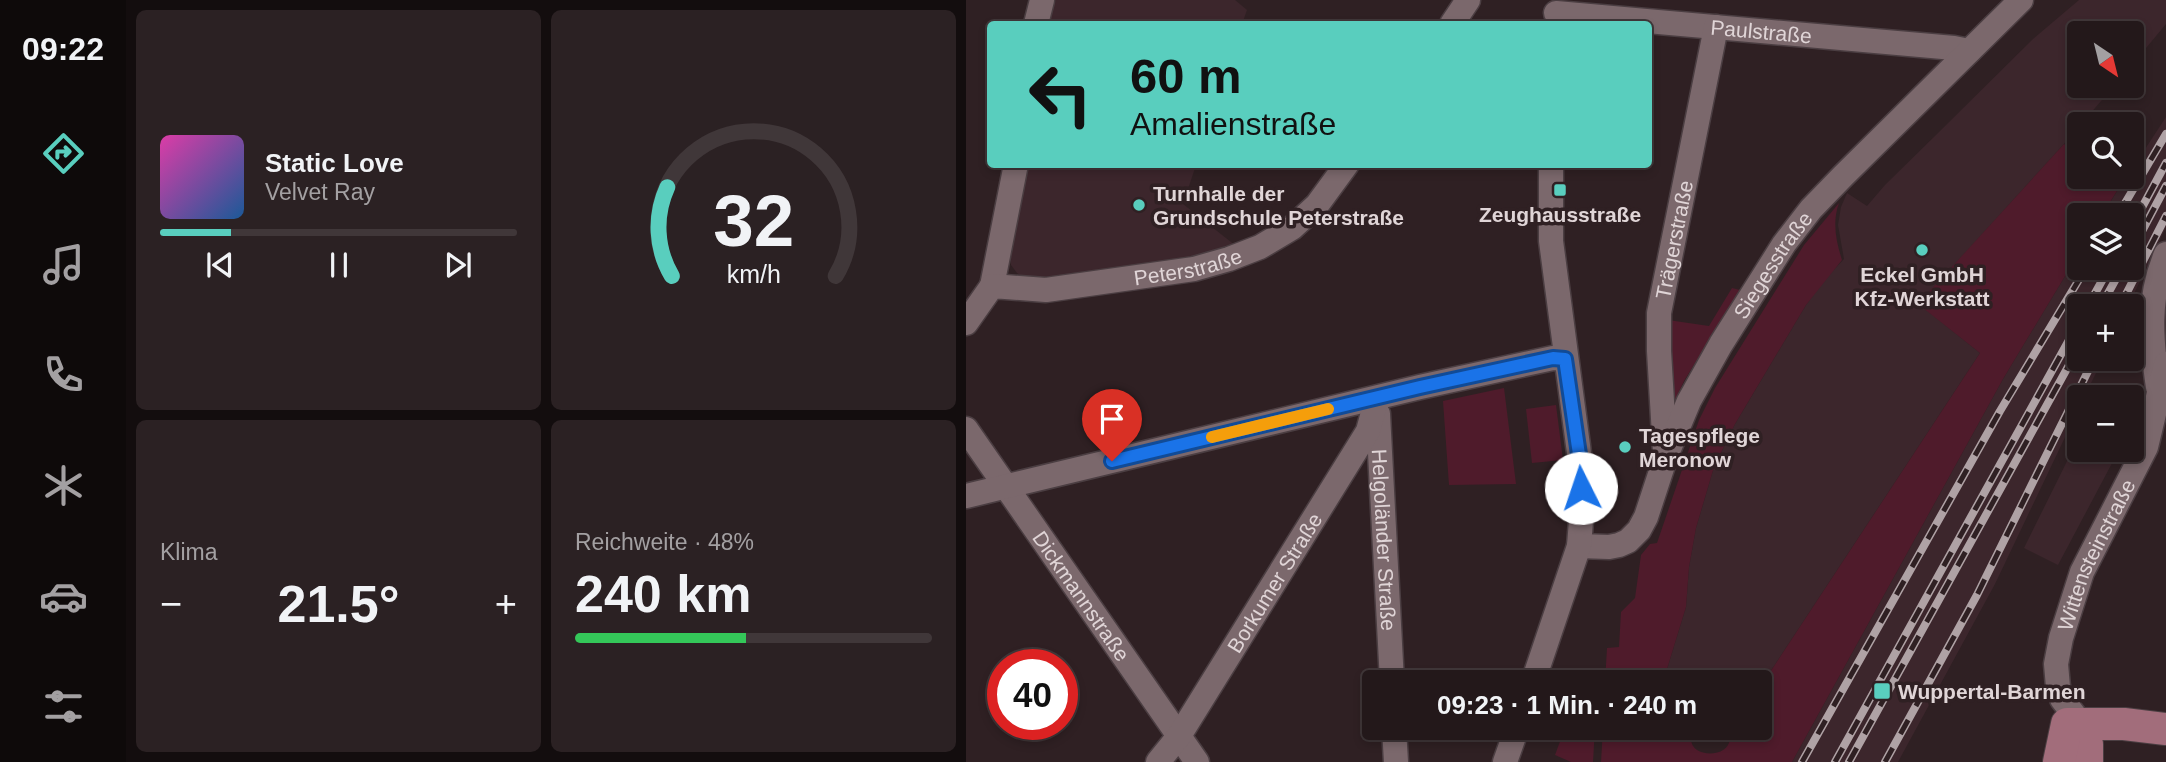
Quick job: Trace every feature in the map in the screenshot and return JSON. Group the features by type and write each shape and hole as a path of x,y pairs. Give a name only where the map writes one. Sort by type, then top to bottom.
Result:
{"main road":[{"path":"2071,718 2166,729"},
{"path":"2059,762 2071,718"},
{"path":"2071,718 2087,744 2087,762"}],"street":[{"path":"1037,21 1042,0"},
{"path":"1454,21 1468,0"},
{"name":"Siegesstraße","path":"1579,546 1619,545 1628,541 1639,530 1646,517 1666,456 1696,390 1721,344 1784,244 1827,192 2021,0"},
{"name":"Paulstraße","path":"1556,13 1647,21"},
{"name":"Paulstraße","path":"1652,21 1969,51"},
{"name":"Trägerstraße","path":"1666,456 1658,351 1660,313 1716,27"},
{"path":"966,323 992,286 1015,168"},
{"name":"Peterstraße","path":"992,286 1046,290 1194,269 1228,259 1260,247 1292,228 1317,205 1344,168"},
{"path":"1537,670 1579,546 1582,508 1581,468 1551,241 1551,168"},
{"path":"2159,393 2152,356 2152,331 2155,289 2166,254"},
{"path":"966,496 1377,398 1553,358 1565,359"},
{"name":"Wittensteinstraße","path":"2071,718 2058,687 2056,664 2068,612 2082,572 2146,447 2166,364"},
{"name":"Helgoländer Straße","path":"1377,398 1391,670"},
{"name":"Borkumer Straße","path":"1158,762 1179,736 1368,431 1377,398"},
{"path":"2146,447 2166,421"},
{"name":"Dickmannstraße","path":"966,429 1197,762"},
{"path":"1395,740 1396,762"},
{"path":"1505,762 1513,740"}],"shaded area":[{"path":"1056,0 1235,0 1247,10 1243,21 1048,21"},
{"path":"2079,0 2166,0 2166,24 2144,51 2144,21 2067,21 2067,98 2104,98 2092,112 2067,112 2067,141 1919,304 1980,353 1771,670 1667,670 1686,607 1696,528 1714,467 1735,424 1806,305 1844,259 1838,225 1847,193 1867,206 2033,39"},
{"path":"2166,117 2166,227 2144,273 2144,203 2110,203 2118,189 2144,189 2144,151"},
{"path":"2064,144 2067,146 2067,189 2118,189 2109,203 2067,203 2067,273 2003,379 1792,762 1601,762 1602,740 1691,740 1694,747 1710,754 1727,747 1730,740 1772,740 1771,670 1980,353 1918,304"},
{"path":"1023,168 1195,168 1183,204 1236,246 1196,257 1036,281 1017,273 1011,265"},
{"path":"1839,203 1836,232 1842,260 1806,305 1735,424 1714,467 1696,528 1686,607 1667,670 1606,670 1607,648 1619,647 1621,612 1635,598 1641,555 1650,544 1657,543 1699,420 1715,388 1804,245"},
{"path":"2067,273 2067,280 2141,280 2134,294 2067,294 2067,371 2097,371 2090,385 2067,385 2067,433 1995,584 1898,762 1792,762 2003,379"},
{"path":"1732,288 1740,290 1684,381 1670,411 1668,320 1709,326"},
{"path":"1504,388 1516,484 1449,485 1443,401"},
{"path":"1556,405 1563,460 1532,463 1526,409"},
{"path":"2067,461 2113,462 2058,565 2024,548"},
{"path":"1561,740 1594,740 1593,762 1571,762 1555,755"}],"railway":[{"path":"2125,203 2166,134"},
{"path":"2144,204 2166,163"},
{"path":"2144,227 2166,186"},
{"path":"2126,294 2166,216"},
{"path":"1802,762 2000,411 2079,280"},
{"path":"2095,294 2102,280"},
{"path":"2108,294 2115,280"},
{"path":"1835,762 2067,344"},
{"path":"1849,762 2067,369"},
{"path":"1885,762 1977,595 2088,371"}],"slow traffic":[{"path":"1212,437 1328,409"}],"place":[{"name":"Zeughausstraße","path":"1560,190"},
{"name":"Turnhalle der Grundschule Peterstraße","path":"1139,205"},
{"name":"Eckel GmbH Kfz-Werkstatt","path":"1922,250"},
{"name":"Tagespflege Meronow","path":"1625,447"},
{"name":"Wuppertal-Barmen","path":"1882,691"}],"route":[{"path":"1112,461 1553,358 1565,359 1581,468 1581,488"}]}
